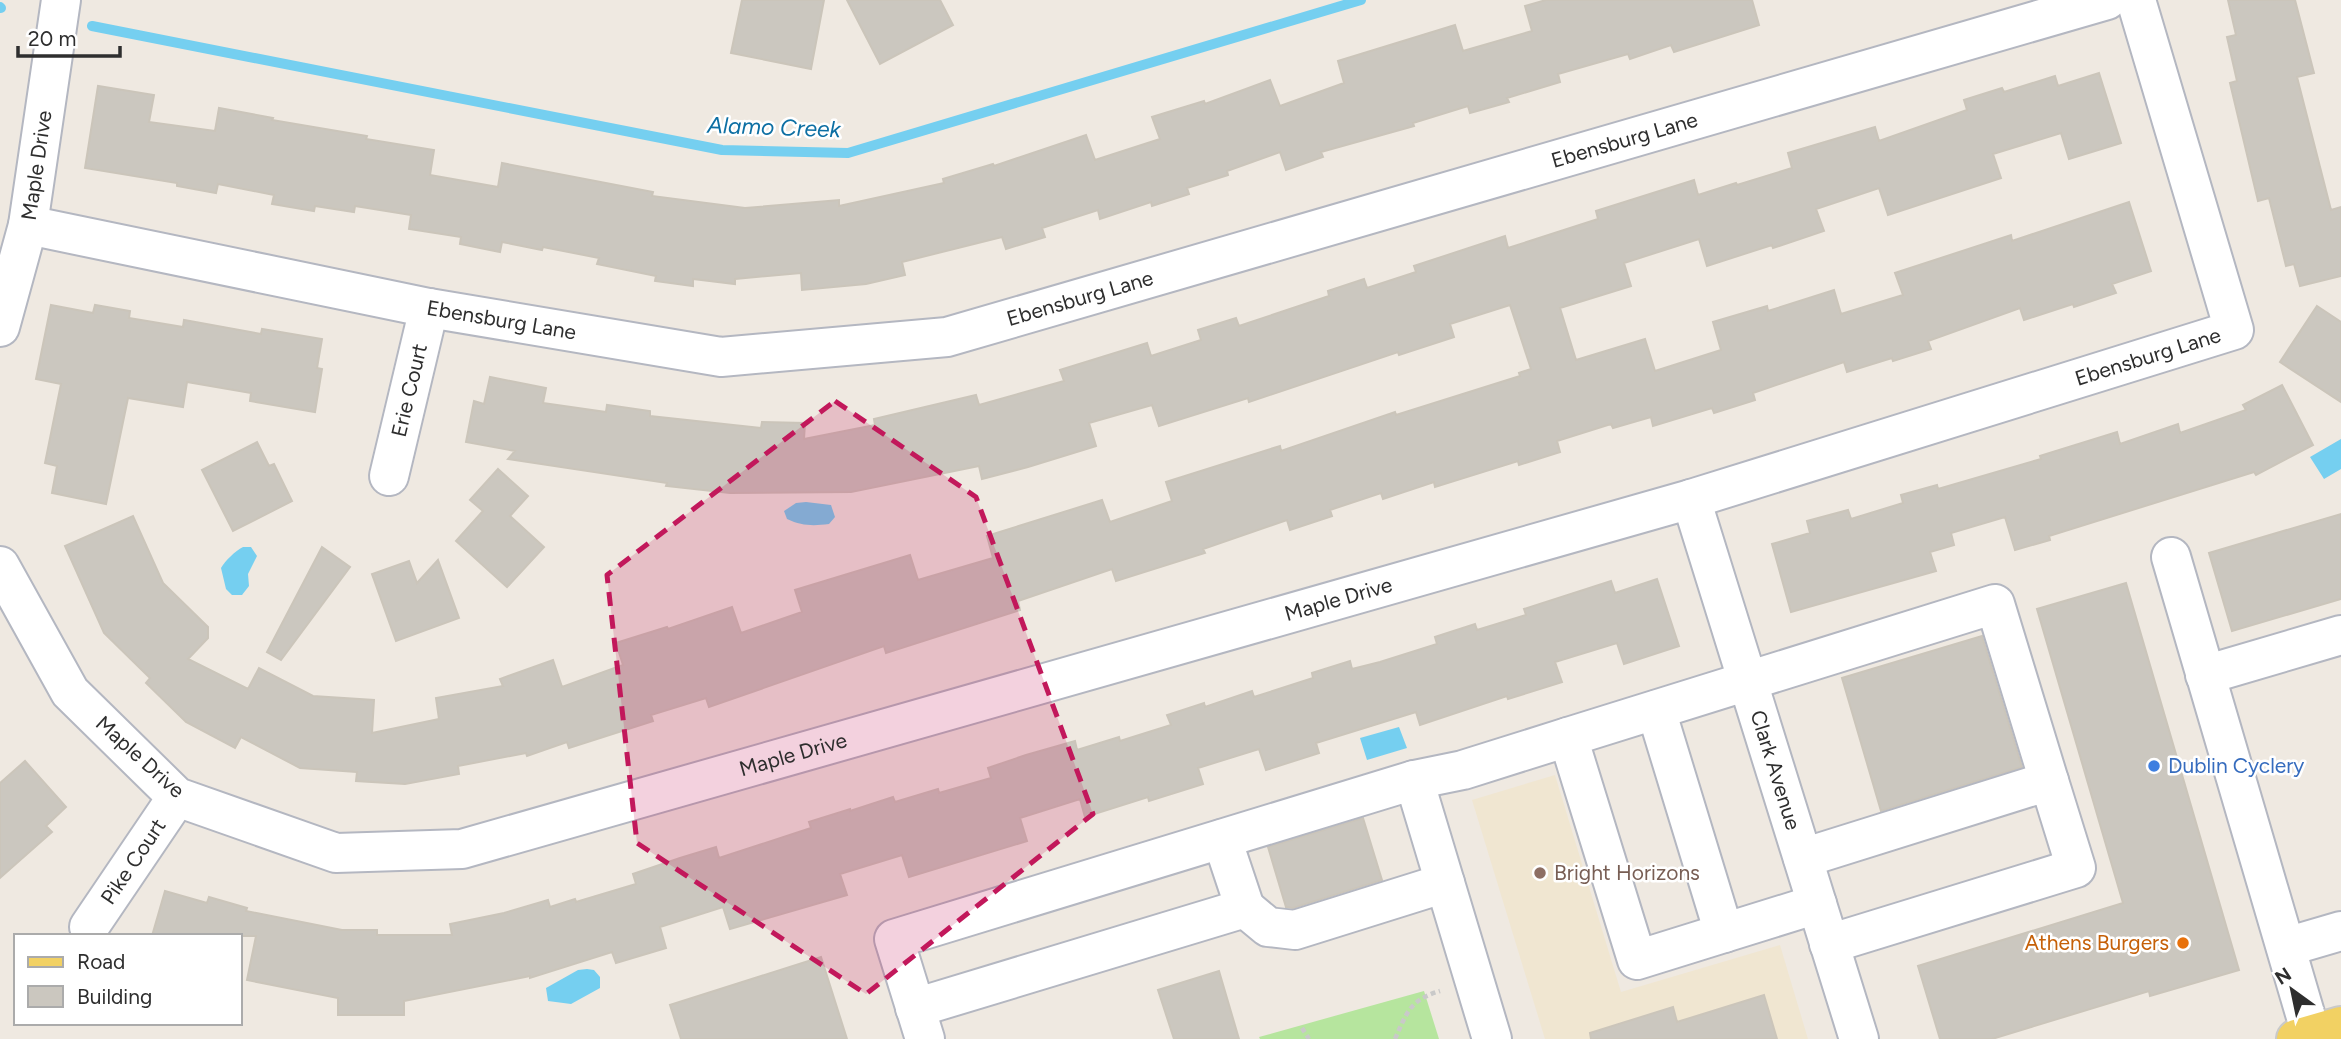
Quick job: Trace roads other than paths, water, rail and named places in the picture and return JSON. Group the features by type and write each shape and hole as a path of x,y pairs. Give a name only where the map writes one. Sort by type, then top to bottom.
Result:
{"street":[{"name":"Maple Drive","path":"0,327 28,225 61,0"},
{"name":"Ebensburg Lane","path":"28,225 429,307 721,356 947,338 2107,0"},
{"name":"Ebensburg Lane","path":"1691,499 2234,330 2137,0"},
{"name":"Erie Court","path":"389,476 429,307"},
{"name":"Maple Drive","path":"0,566 70,692 177,797 336,853 462,849 1691,499"},
{"name":"Clark Avenue","path":"1691,499 1859,1039"},
{"path":"2171,557 2286,947 2316,1033"},
{"path":"1245,908 920,1023 894,939 1414,780 1463,770 1995,604 2076,868 1829,944"},
{"path":"2205,675 2341,635"},
{"path":"1656,710 1724,933"},
{"path":"1568,737 1637,960 1817,904"},
{"path":"1414,780 1492,1039"},
{"path":"1803,858 2049,781"},
{"name":"Pike Court","path":"89,926 177,797"},
{"path":"1222,839 1245,908 1268,927 1295,930 1445,883"},
{"path":"2286,947 2341,931"}],"water":[{"path":"2341,439 2341,469 2324,479 2310,457"},
{"path":"796,503 831,505 835,517 829,524 818,525 787,519 784,511"},
{"path":"243,547 251,547 257,556 248,574 249,586 242,595 232,595 226,589 221,568 230,556"},
{"path":"1399,727 1407,748 1367,760 1360,738"},
{"path":"578,970 594,970 600,977 600,988 571,1004 548,1001 546,988"}],"waterway":[{"name":"Alamo Creek","path":"92,26 722,150 848,153 1361,0"}],"place":[{"name":"Dublin Cyclery","path":"2154,766"},
{"name":"Bright Horizons","path":"1540,873"},
{"name":"Athens Burgers","path":"2183,943"}]}
